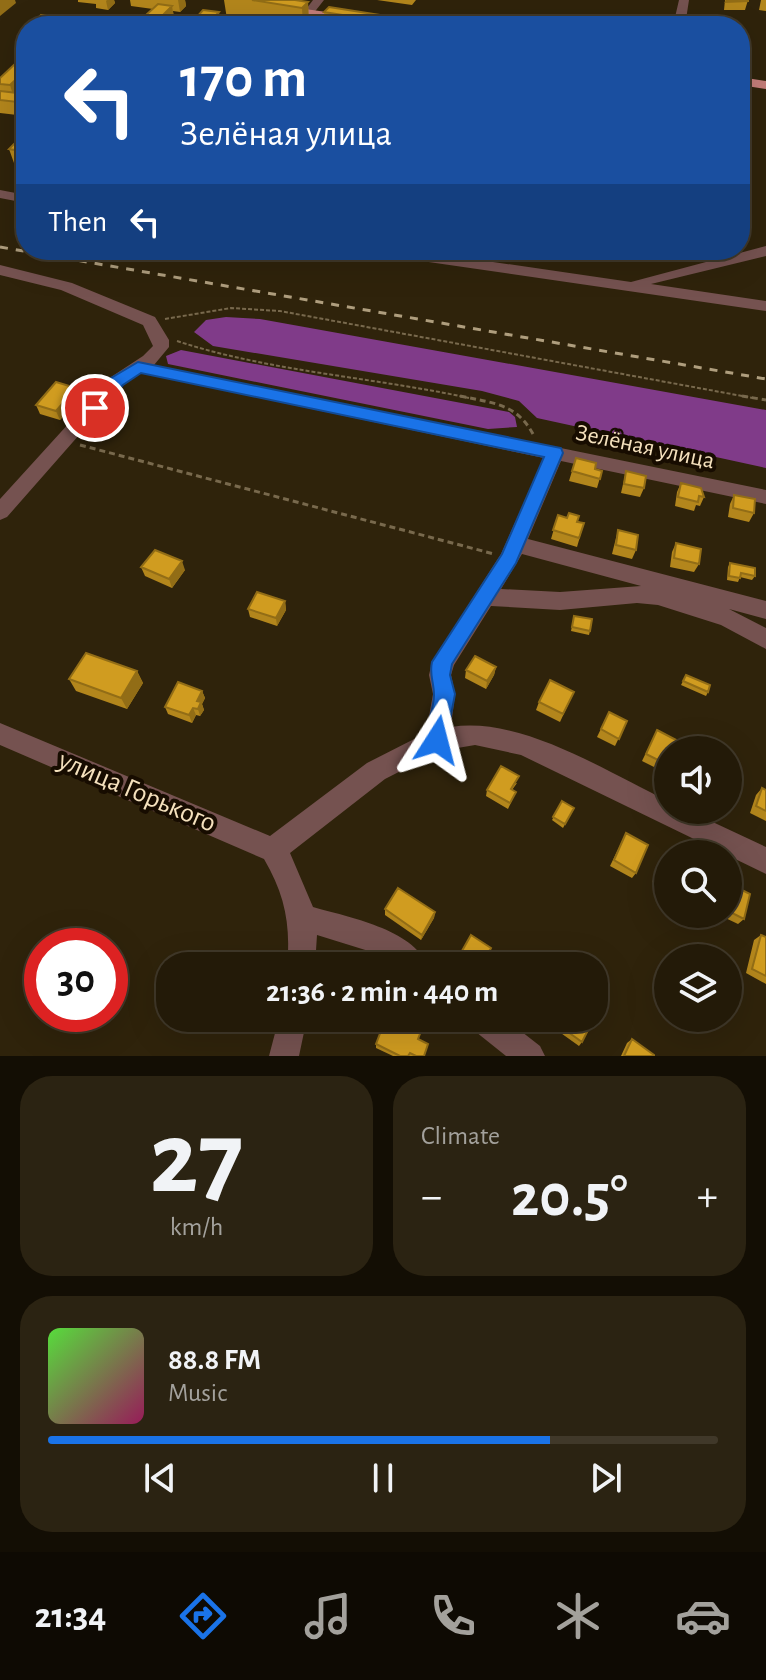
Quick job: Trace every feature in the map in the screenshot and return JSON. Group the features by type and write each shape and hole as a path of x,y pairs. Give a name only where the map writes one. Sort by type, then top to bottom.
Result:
{"main road":[{"path":"270,7 334,16"}],"street":[{"path":"309,12 319,0"},
{"path":"457,260 766,306"},
{"path":"626,286 730,260"},
{"path":"0,270 66,286 155,329 161,347 117,381 0,512"},
{"name":"Зелёная улица","path":"138,367 184,379 766,497"},
{"path":"437,740 444,694 440,675 443,662 487,597 513,551 546,451"},
{"path":"513,551 766,610"},
{"path":"487,597 560,601 637,594 658,596 728,618 766,639"},
{"name":"улица Горького","path":"0,734 273,850"},
{"path":"303,952 305,934 301,904 290,877 273,850 376,771 437,740 475,734 524,744 766,861"},
{"path":"303,917 383,942 396,952"},
{"path":"284,1056 290,1032"},
{"path":"499,1032 530,1056"}],"path":[{"path":"155,329 231,308 280,311 766,400"},
{"path":"155,329 220,355 411,385 503,405 524,418 546,451"},
{"path":"64,441 513,551"}],"shaded area":[{"path":"226,317 260,319 766,410 766,468 537,418 519,401 482,391 213,346 194,332 206,320"},
{"path":"181,350 509,412 515,417 517,427 488,429 168,364 166,356"}],"building":[{"path":"252,0 295,0 308,2 302,8"},
{"path":"158,4 172,6 162,16 145,16"},
{"path":"329,7 386,16 349,16 324,12"},
{"path":"203,10 219,12 215,16 198,16"},
{"path":"16,63 16,79 10,85 0,84 0,78"},
{"path":"0,91 16,93 16,102 0,100"},
{"path":"56,382 76,388 56,411 36,405"},
{"path":"576,458 596,463 595,469 602,471 600,479 572,471"},
{"path":"626,471 646,476 644,488 624,484"},
{"path":"681,483 701,488 704,497 699,496 698,502 678,497"},
{"path":"734,495 755,499 754,513 733,508"},
{"path":"569,513 579,516 577,522 584,523 579,538 553,530 558,515 567,518"},
{"path":"618,530 638,535 636,550 616,545"},
{"path":"676,543 701,549 699,564 674,558"},
{"path":"155,550 182,561 169,579 141,567"},
{"path":"730,563 755,568 755,576 741,573 740,578 729,576"},
{"path":"257,592 285,601 276,618 248,609"},
{"path":"574,616 592,619 590,631 572,627"},
{"path":"86,653 137,671 121,698 69,679"},
{"path":"475,656 496,667 487,681 466,670"},
{"path":"686,675 710,685 708,692 683,681"},
{"path":"550,680 574,692 563,714 539,702"},
{"path":"178,682 202,691 197,701 201,702 198,709 193,708 189,715 165,707"},
{"path":"609,712 627,721 619,739 601,729"},
{"path":"657,730 669,736 654,736"},
{"path":"654,737 654,758 646,754"},
{"path":"501,766 519,776 511,789 516,792 510,803 487,790"},
{"path":"762,788 766,790 766,811 756,806"},
{"path":"562,801 574,808 565,824 553,817"},
{"path":"626,833 648,845 636,873 614,860"},
{"path":"398,888 435,912 422,935 385,909"},
{"path":"742,890 750,894 742,918"},
{"path":"471,935 491,948 489,952 461,952"},
{"path":"761,935 766,937 766,976 752,969"},
{"path":"381,1032 421,1032 418,1039 428,1044 424,1056 410,1053 400,1056 376,1044"},
{"path":"568,1032 587,1032 582,1042"},
{"path":"632,1039 654,1055 654,1056 624,1056"}],"railway":[{"path":"0,247 16,250"},
{"path":"75,260 766,379"}],"route":[{"path":"95,408 117,381 138,367 184,379 555,453 510,558 443,662 440,675 444,694 437,740"}]}
